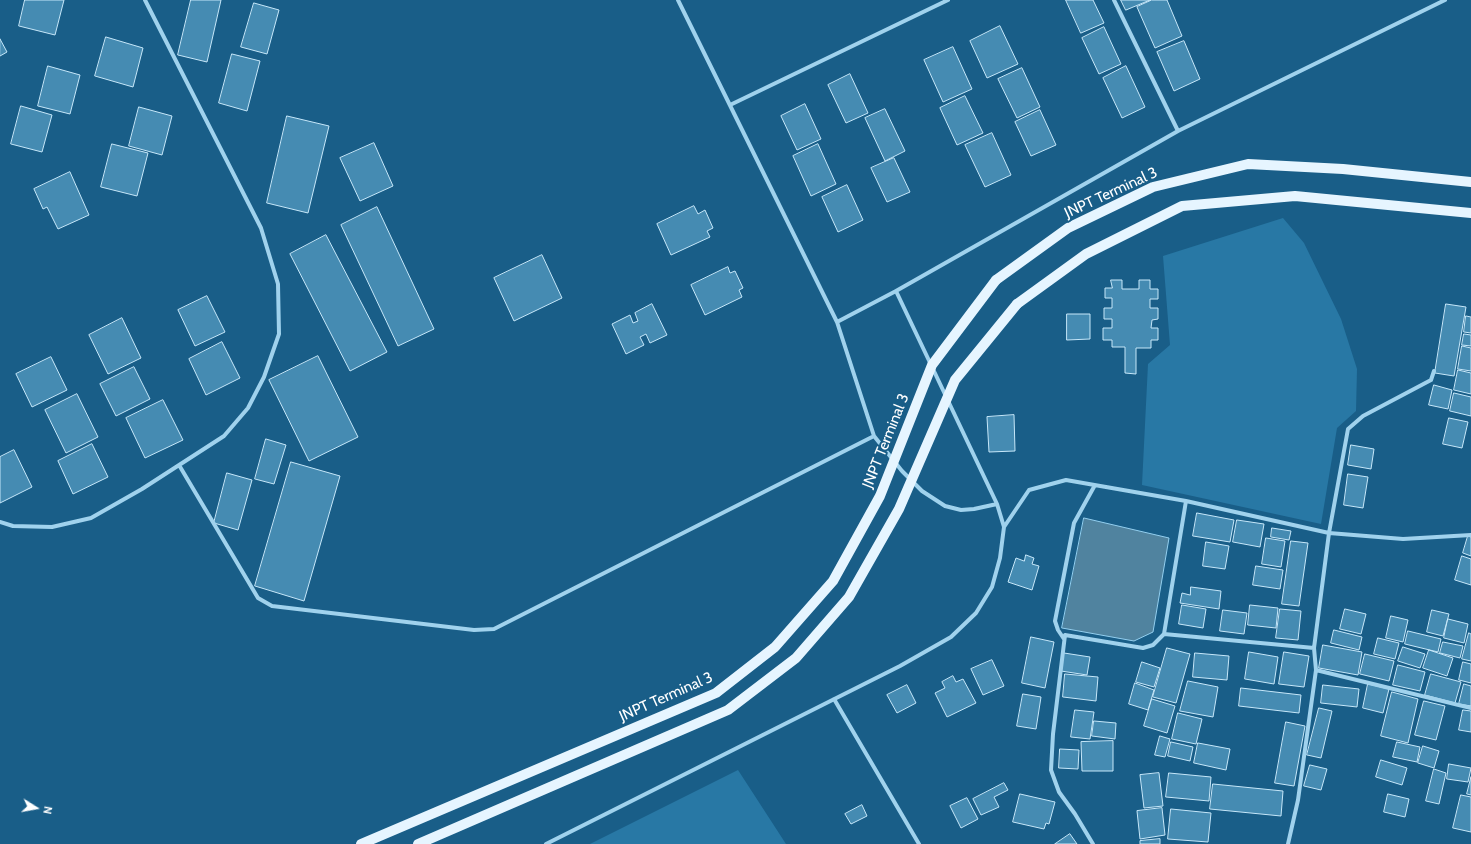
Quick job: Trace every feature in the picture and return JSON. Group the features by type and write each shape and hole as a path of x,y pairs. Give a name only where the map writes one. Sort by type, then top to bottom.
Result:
{"main road":[{"name":"JNPT Terminal 3","path":"362,844 716,693 775,647 833,581 880,496 932,365 996,280 1068,228 1153,186 1248,164 1344,169 1471,182"},
{"path":"418,844 728,710 796,658 849,597 899,509 955,380 1017,304 1086,254 1182,206 1295,196 1471,213"}],"street":[{"path":"0,522 13,526 52,527 91,518 142,489 224,436 248,408 264,377 279,334 278,284 261,228 145,0"},
{"path":"678,0 836,322 874,436 902,470 922,491 945,506 961,510 997,504"},
{"path":"730,105 948,0"},
{"path":"1114,0 1178,131"},
{"path":"836,322 896,291 1178,131 1445,0"},
{"path":"546,844 900,666 951,637 976,612 992,587 1000,558 1004,527 997,504 896,291"},
{"path":"1288,844 1298,800 1316,670 1314,648 1329,533 1348,428 1363,416 1431,380 1434,371"},
{"path":"180,465 258,598 272,606 474,630 494,629 874,436"},
{"path":"1004,527 1029,490 1066,480 1186,501 1329,533 1403,539 1471,535"},
{"path":"1064,639 1058,630 1055,621 1074,523 1095,485"},
{"path":"1093,844 1075,814 1059,792 1051,770 1065,635 1143,648 1153,645 1164,634 1186,501"},
{"path":"1164,634 1314,648"},
{"path":"1316,670 1471,708"},
{"path":"834,699 919,844"},
{"path":"1056,797 1059,792"}],"shaded area":[{"path":"1283,218 1304,243 1341,319 1357,369 1356,411 1337,428 1321,524 1142,485 1148,364 1170,345 1163,256"},
{"path":"1084,518 1169,538 1153,632 1134,641 1062,628"},
{"path":"738,770 786,844 590,844"}],"building":[{"path":"25,0 64,0 55,35 19,26"},
{"path":"191,0 221,0 207,62 178,55"},
{"path":"1066,0 1093,0 1104,23 1081,33"},
{"path":"1121,0 1150,0 1126,10"},
{"path":"1152,0 1167,0 1182,36 1155,48 1137,7"},
{"path":"254,3 279,10 267,54 241,47"},
{"path":"1000,26 1018,64 987,78 970,41"},
{"path":"1104,27 1121,64 1099,74 1082,38"},
{"path":"106,37 143,48 133,87 95,76"},
{"path":"0,39 7,52 0,56"},
{"path":"1184,41 1200,79 1174,91 1157,52"},
{"path":"953,47 972,89 943,102 924,60"},
{"path":"232,54 260,61 247,111 219,103"},
{"path":"48,66 80,75 70,114 38,106"},
{"path":"1126,66 1145,107 1122,118 1103,78"},
{"path":"1022,68 1040,107 1017,118 998,79"},
{"path":"850,74 868,113 846,123 828,85"},
{"path":"965,96 983,133 957,145 940,108"},
{"path":"805,104 821,139 797,150 781,116"},
{"path":"21,106 52,115 42,152 11,144"},
{"path":"139,107 172,116 162,155 129,146"},
{"path":"885,109 905,151 885,161 865,118"},
{"path":"1040,110 1056,145 1031,156 1015,122"},
{"path":"287,116 329,126 308,213 267,203"},
{"path":"992,133 1011,175 985,187 965,145"},
{"path":"374,143 393,186 360,201 340,158"},
{"path":"112,144 148,153 137,196 101,187"},
{"path":"818,144 836,184 811,196 793,156"},
{"path":"894,158 910,192 887,202 871,168"},
{"path":"70,172 89,215 58,229 47,207 43,209 34,189"},
{"path":"847,185 863,220 838,232 822,197"},
{"path":"694,206 698,214 705,210 713,228 707,231 710,237 671,255 657,224"},
{"path":"377,207 434,329 398,346 341,225"},
{"path":"326,235 387,352 350,371 290,254"},
{"path":"542,255 562,298 514,321 494,278"},
{"path":"728,267 730,273 735,271 743,288 739,290 742,297 705,315 691,285"},
{"path":"1111,280 1122,280 1122,289 1139,289 1139,280 1150,280 1150,289 1158,289 1158,299 1150,299 1150,308 1158,308 1158,319 1152,320 1151,328 1158,328 1158,340 1151,340 1151,348 1136,348 1136,374 1125,373 1125,347 1112,347 1112,340 1103,340 1103,328 1112,328 1112,319 1104,319 1104,308 1112,308 1112,298 1105,298 1105,288 1112,288"},
{"path":"207,296 225,332 195,346 178,310"},
{"path":"652,304 667,335 650,343 646,334 640,337 644,345 626,354 612,324 630,315 633,323 638,321 635,313"},
{"path":"1446,304 1466,307 1454,376 1435,373"},
{"path":"1067,314 1090,314 1090,339 1067,340"},
{"path":"1466,316 1471,317 1471,333 1464,332"},
{"path":"122,318 141,358 108,374 89,335"},
{"path":"1464,334 1471,335 1471,346 1462,345"},
{"path":"222,342 240,378 206,395 189,359"},
{"path":"1462,346 1471,348 1471,371 1458,369"},
{"path":"318,356 358,437 309,461 269,380"},
{"path":"51,357 67,390 32,407 16,374"},
{"path":"134,367 150,399 116,416 100,384"},
{"path":"1458,370 1471,373 1471,394 1454,390"},
{"path":"1434,385 1452,390 1448,409 1429,405"},
{"path":"1454,393 1471,397 1471,416 1450,411"},
{"path":"77,394 98,437 66,453 45,410"},
{"path":"163,400 183,440 145,458 126,418"},
{"path":"1014,415 1015,451 989,452 987,417"},
{"path":"1449,418 1468,422 1462,448 1443,444"},
{"path":"266,439 286,445 274,484 255,479"},
{"path":"92,444 108,477 73,494 58,461"},
{"path":"1351,445 1374,449 1371,469 1348,465"},
{"path":"14,450 32,487 0,503 0,457"},
{"path":"291,462 340,476 304,601 255,586"},
{"path":"227,473 252,480 238,530 214,523"},
{"path":"1348,474 1368,477 1363,508 1344,505"},
{"path":"1197,513 1234,520 1230,542 1193,536"},
{"path":"1237,520 1264,524 1260,547 1233,542"},
{"path":"1272,528 1291,531 1289,540 1271,537"},
{"path":"1468,536 1471,537 1471,556 1463,553"},
{"path":"1266,538 1285,541 1281,567 1262,564"},
{"path":"1291,541 1308,543 1299,606 1282,604"},
{"path":"1206,542 1229,546 1225,569 1203,566"},
{"path":"1026,555 1034,558 1032,564 1039,566 1032,590 1008,582 1016,558 1024,561"},
{"path":"1462,556 1471,559 1471,585 1455,580"},
{"path":"1256,566 1283,570 1280,589 1253,585"},
{"path":"1191,587 1221,591 1219,609 1180,603 1182,593 1190,595"},
{"path":"1182,605 1206,609 1203,628 1179,624"},
{"path":"1250,605 1278,608 1276,628 1248,625"},
{"path":"1280,609 1301,611 1298,640 1276,638"},
{"path":"1345,609 1366,614 1361,634 1340,629"},
{"path":"1223,610 1247,613 1244,634 1220,631"},
{"path":"1432,610 1449,614 1443,636 1427,632"},
{"path":"1391,616 1408,620 1403,642 1386,638"},
{"path":"1448,619 1468,624 1464,643 1444,638"},
{"path":"1334,630 1362,637 1359,650 1331,643"},
{"path":"1408,631 1441,639 1438,652 1405,644"},
{"path":"1469,633 1471,634 1471,661 1462,659"},
{"path":"1031,637 1054,642 1045,688 1022,683"},
{"path":"1378,638 1399,643 1395,659 1374,654"},
{"path":"1443,642 1463,646 1460,658 1440,653"},
{"path":"1323,645 1362,652 1358,675 1319,668"},
{"path":"1403,647 1425,654 1420,668 1398,661"},
{"path":"1167,648 1190,654 1176,703 1153,697"},
{"path":"1429,650 1453,658 1447,676 1423,668"},
{"path":"1249,652 1278,657 1274,684 1245,679"},
{"path":"1284,652 1309,656 1304,687 1279,684"},
{"path":"1064,653 1090,657 1087,675 1061,671"},
{"path":"1195,653 1229,656 1227,680 1193,677"},
{"path":"1365,654 1394,661 1389,681 1360,674"},
{"path":"992,660 1004,686 983,695 971,669"},
{"path":"1142,662 1160,668 1154,687 1136,682"},
{"path":"1463,662 1471,664 1471,683 1459,680"},
{"path":"1398,665 1425,672 1420,691 1393,685"},
{"path":"1065,674 1098,677 1096,701 1063,697"},
{"path":"1431,674 1461,682 1455,703 1425,695"},
{"path":"953,676 956,682 963,679 976,703 947,717 935,693 945,688 942,682"},
{"path":"1188,681 1218,687 1213,717 1180,711"},
{"path":"1135,683 1154,690 1148,710 1129,704"},
{"path":"1368,684 1389,689 1383,713 1363,708"},
{"path":"1464,684 1471,686 1471,706 1459,704"},
{"path":"907,685 916,703 897,713 887,695"},
{"path":"1323,685 1359,689 1357,707 1321,703"},
{"path":"1241,688 1301,695 1299,713 1239,706"},
{"path":"1392,692 1418,699 1408,743 1381,736"},
{"path":"1023,694 1041,697 1036,729 1017,726"},
{"path":"1152,699 1175,706 1167,733 1144,726"},
{"path":"1424,701 1445,706 1436,740 1415,735"},
{"path":"1319,708 1332,711 1321,758 1307,755"},
{"path":"1075,710 1094,712 1090,739 1071,737"},
{"path":"1463,710 1471,711 1471,732 1459,730"},
{"path":"1178,713 1202,719 1196,744 1172,739"},
{"path":"1094,721 1116,723 1115,739 1092,736"},
{"path":"1286,722 1305,726 1294,786 1275,783"},
{"path":"1160,736 1170,739 1165,757 1155,755"},
{"path":"1113,741 1113,771 1082,771 1081,742"},
{"path":"1171,742 1193,747 1190,761 1168,756"},
{"path":"1397,742 1420,747 1417,762 1393,757"},
{"path":"1198,743 1230,749 1226,770 1194,763"},
{"path":"1423,746 1439,751 1434,768 1418,763"},
{"path":"1060,749 1079,750 1078,769 1059,768"},
{"path":"1381,760 1407,768 1402,785 1376,777"},
{"path":"1449,764 1471,768 1468,782 1447,779"},
{"path":"1310,765 1327,769 1321,790 1304,786"},
{"path":"1434,769 1446,773 1439,804 1426,801"},
{"path":"1159,773 1163,806 1144,808 1140,775"},
{"path":"1169,773 1211,777 1209,801 1166,797"},
{"path":"1471,777 1471,795 1467,794"},
{"path":"1004,783 1008,790 994,797 999,807 981,815 973,799"},
{"path":"1213,784 1283,791 1281,816 1210,809"},
{"path":"1020,794 1055,802 1049,824 1046,823 1044,829 1013,822"},
{"path":"1388,794 1409,799 1405,817 1384,812"},
{"path":"1461,795 1471,797 1471,832 1453,828"},
{"path":"967,798 978,819 961,828 950,806"},
{"path":"862,805 867,816 851,824 845,814"},
{"path":"1162,808 1165,835 1140,839 1137,811"},
{"path":"1171,809 1211,813 1208,842 1168,839"},
{"path":"1070,834 1077,844 1055,844"},
{"path":"1160,839 1160,844 1140,844 1140,841"}]}
